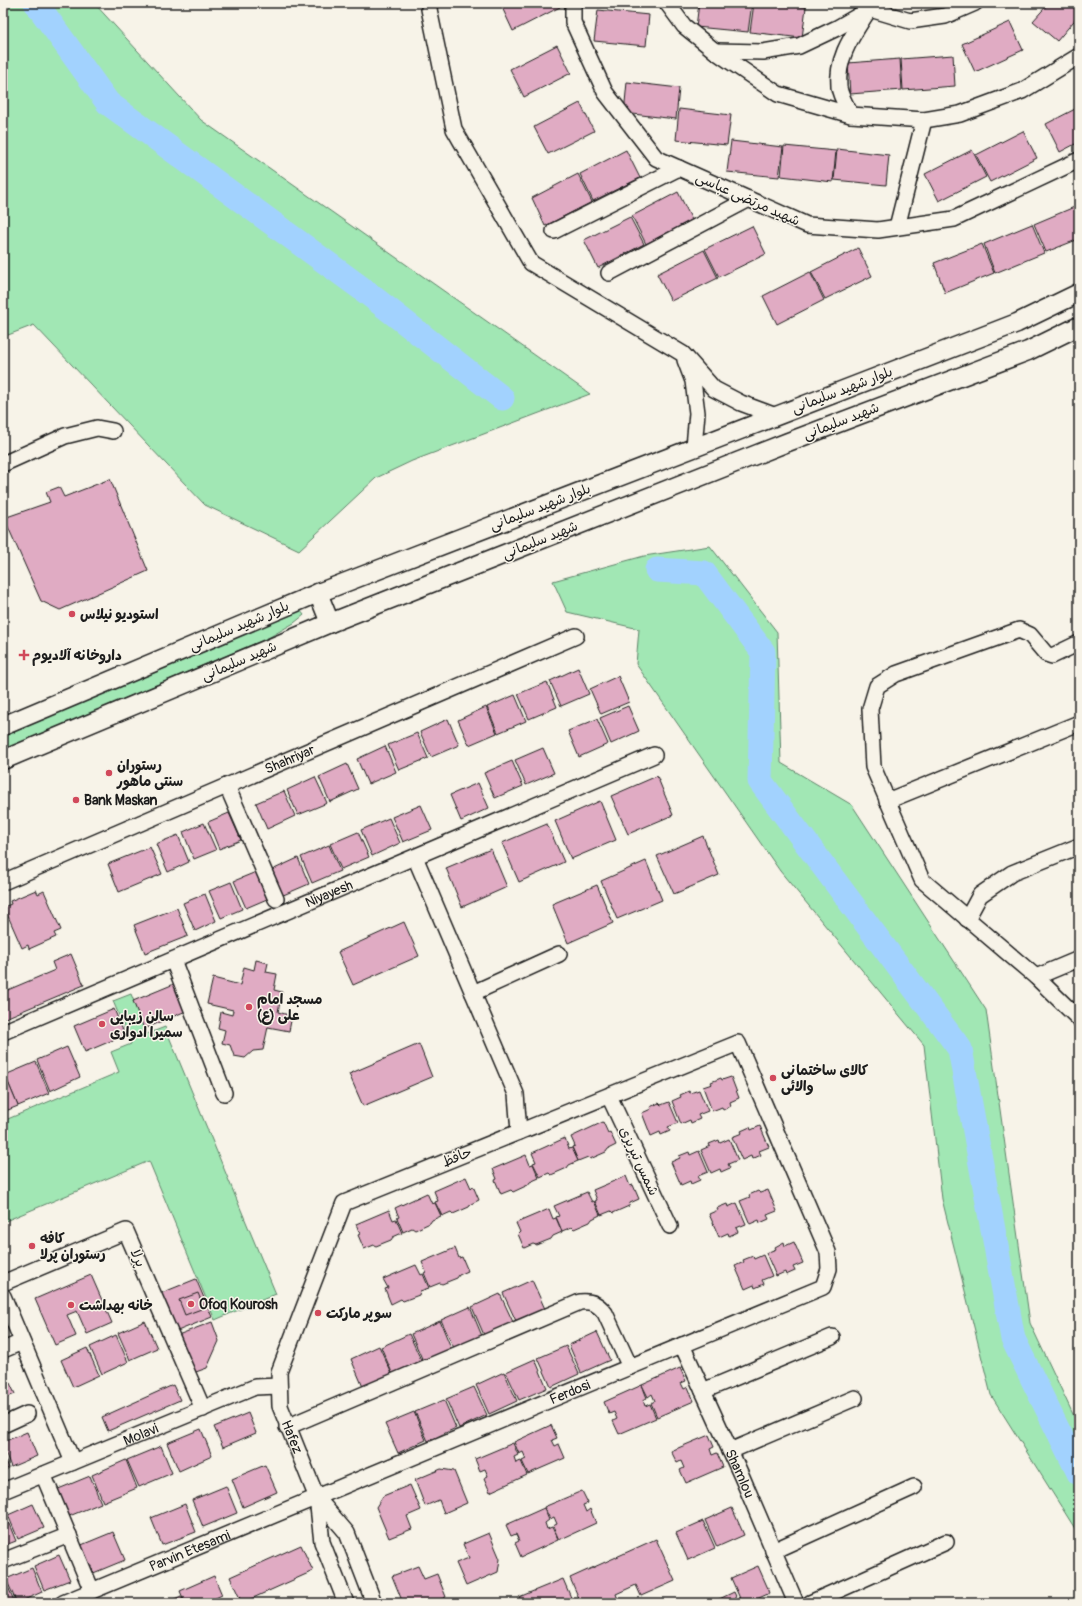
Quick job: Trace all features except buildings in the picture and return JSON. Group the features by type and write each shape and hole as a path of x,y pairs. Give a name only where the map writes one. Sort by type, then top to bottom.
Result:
{"main road":[{"name":"بلوار شهید سلیمانی","path":"3,725 318,593 1017,323 1079,292"},
{"name":"شهید سلیمانی","path":"3,760 330,623 788,442 1028,351 1079,326"},
{"path":"318,593 330,623"}],"street":[{"path":"430,3 429,9 454,129 531,263 683,354 714,389 741,403 776,416"},
{"name":"شهید مرتضی عباسی","path":"573,3 573,22 605,92 656,158 807,225 878,230 954,219 1079,160"},
{"path":"667,3 684,26 715,51 778,94 851,115 924,120 960,114 1022,91 1079,56"},
{"path":"866,6 910,21 945,16 975,3"},
{"path":"715,51 763,52 799,46 837,28 866,6"},
{"path":"851,115 839,88 840,62 866,6"},
{"path":"897,227 924,120"},
{"path":"554,231 679,168"},
{"path":"609,273 749,199"},
{"path":"683,354 692,381 697,413 694,447"},
{"path":"3,464 65,436 97,428 113,431"},
{"path":"1079,643 1052,656 1046,654 1030,635 1019,630 896,674 878,686 870,709 873,767 922,880 1036,977 1079,1019"},
{"name":"Shahriyar","path":"3,882 576,636"},
{"path":"887,801 1079,723"},
{"name":"Niyayesh","path":"3,1032 654,756"},
{"path":"227,786 276,899"},
{"path":"967,919 980,895 1012,873 1079,846"},
{"path":"415,857 516,1094 519,1132"},
{"path":"473,993 559,954"},
{"path":"1036,977 1079,959"},
{"path":"173,960 224,1093"},
{"name":"حافظ","path":"280,1386 279,1372 344,1203 738,1043 828,1252 829,1269 823,1287"},
{"name":"شمس تبریزی","path":"609,1096 670,1226"},
{"name":"پرلا","path":"3,1283 126,1231 203,1408"},
{"name":"Ferdosi","path":"317,1498 823,1287"},
{"path":"3,1296 73,1462"},
{"path":"287,1427 580,1302 593,1302 600,1306 605,1313 630,1367"},
{"path":"703,1391 832,1337"},
{"path":"3,1350 22,1342"},
{"name":"Shamlou","path":"682,1345 796,1603"},
{"name":"Molavi","path":"3,1491 255,1387 280,1386"},
{"name":"Hafez","path":"280,1386 280,1406 287,1427 317,1498 322,1542 346,1603"},
{"path":"730,1451 855,1398"},
{"path":"3,1425 27,1414"},
{"path":"44,1474 92,1591"},
{"path":"773,1551 914,1487"},
{"name":"Hafez","path":"317,1498 347,1533 374,1603"},
{"name":"Parvin Etesami","path":"63,1603 317,1498"},
{"path":"322,1542 328,1533 336,1529 347,1533"},
{"path":"3,1561 69,1535"},
{"path":"810,1603 946,1542"}],"green space":[{"path":"3,3 94,3 201,120 590,394 412,461 376,478 299,550 205,505 34,325 3,337"},
{"path":"710,546 777,632 781,763 852,805 986,1010 1030,1323 1079,1427 1079,1535 991,1395 942,1199 924,1045 780,871 636,664 639,629 567,612 553,581 644,556"},
{"path":"300,610 304,615 294,623 268,638 3,750 3,736"},
{"path":"131,994 147,1034 165,1027 276,1294 215,1320 149,1161 3,1222 3,1121 119,1072 111,1052 131,1044 113,1001"}],"waterway":[{"path":"36,3 108,103 361,288 502,398"},
{"path":"657,570 704,573 763,652 760,781 960,1049 1013,1339 1079,1473"}],"place":[{"name":"استودیو نیلاس","path":"72,614"},
{"name":"داروخانه آلادیوم","path":"24,655"},
{"name":"رستوران سنتی ماهور","path":"109,773"},
{"name":"Bank Maskan","path":"76,800"},
{"name":"مسجد امام علی (ع)","path":"249,1007"},
{"name":"سالن زیبایی سمیرا ادواری","path":"102,1024"},
{"name":"کالای ساختمانی والائی","path":"773,1078"},
{"name":"کافه رستوران پرلا","path":"32,1246"},
{"name":"Ofoq Kourosh","path":"191,1304"},
{"name":"خانه بهداشت","path":"71,1305"},
{"name":"سوپر مارکت","path":"318,1313"}]}
